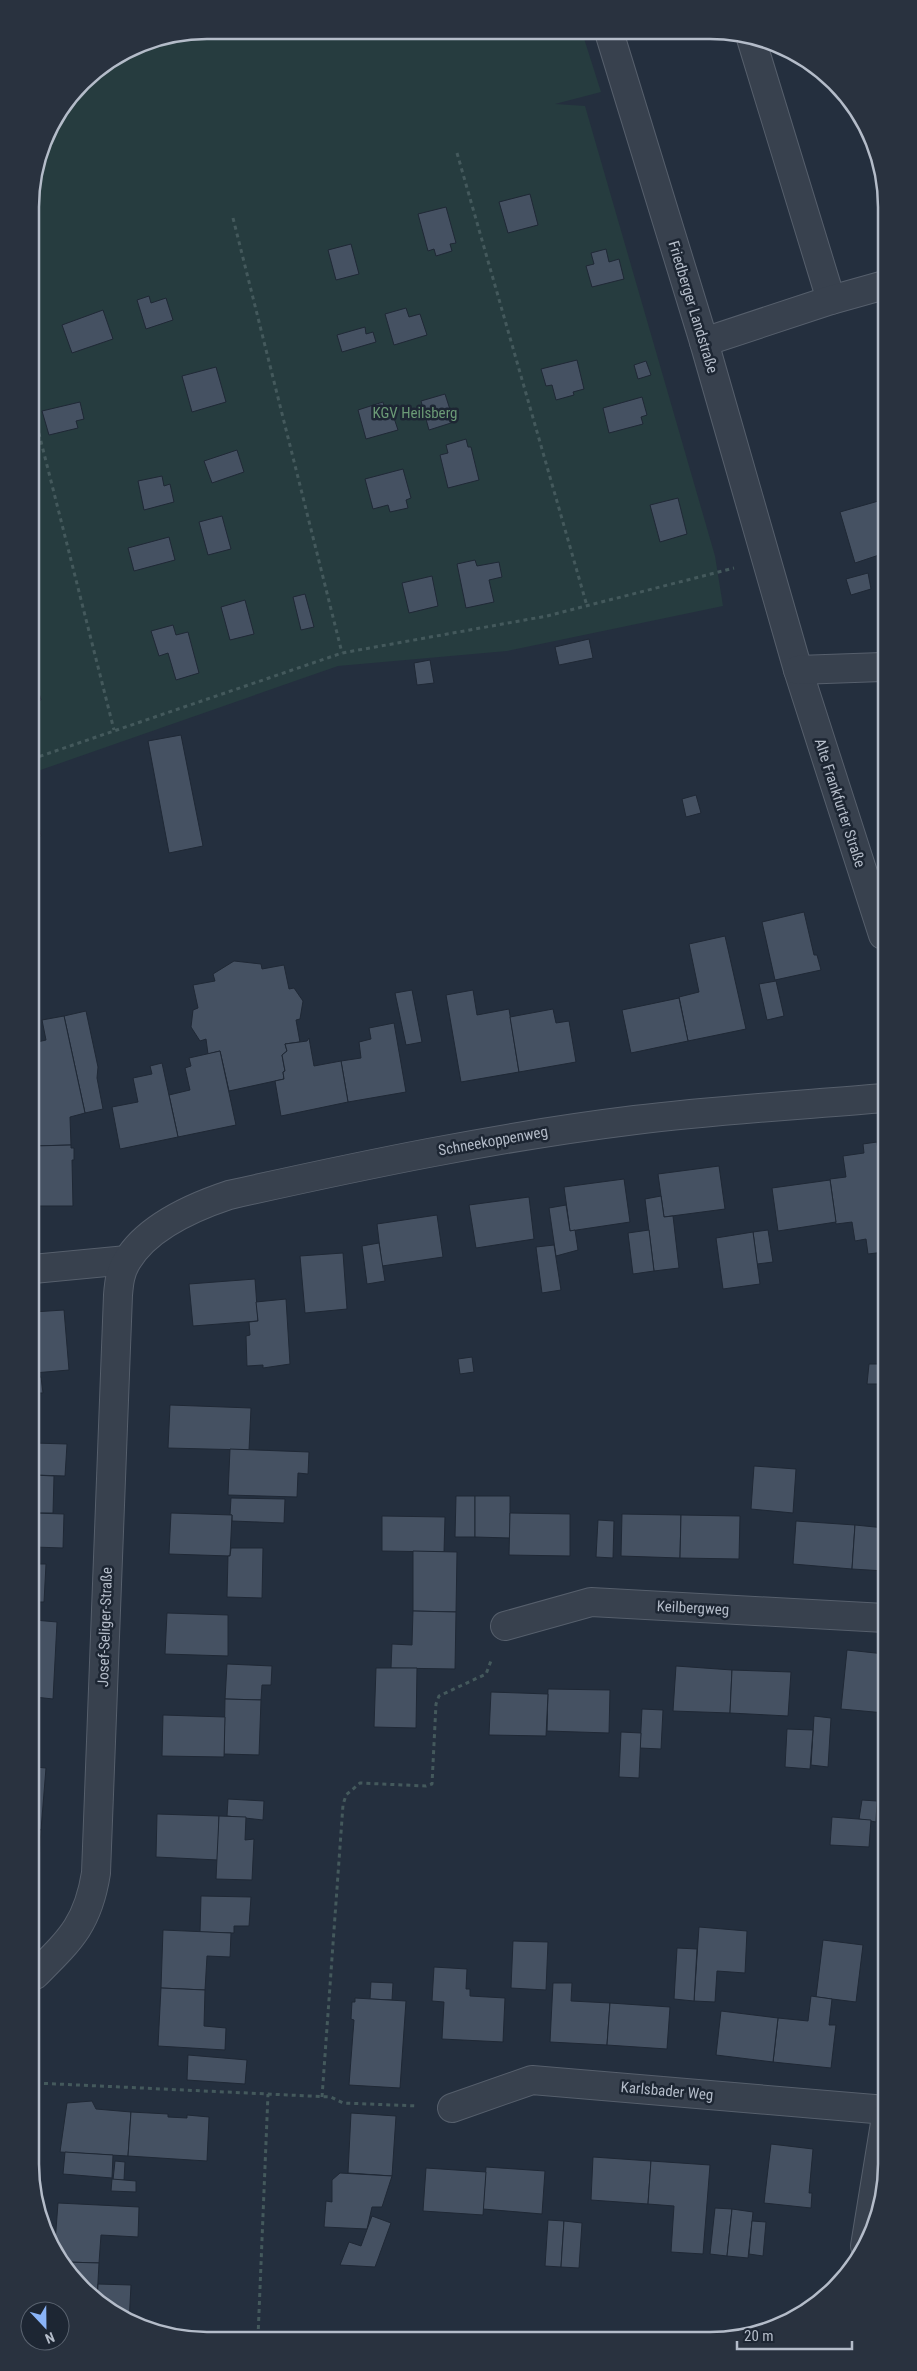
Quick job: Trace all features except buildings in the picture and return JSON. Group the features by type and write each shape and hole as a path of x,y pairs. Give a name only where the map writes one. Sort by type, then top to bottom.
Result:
{"street":[{"name":"Friedberger Landstraße","path":"611,39 704,342 769,571"},
{"path":"753,44 831,300"},
{"path":"704,342 831,300 878,287"},
{"name":"Alte Frankfurter Straße","path":"769,571 798,670 878,919"},
{"path":"798,670 878,668"},
{"name":"Schneekoppenweg","path":"127,1260 153,1233 174,1219 209,1202 229,1195 383,1160 551,1131 636,1120 878,1099"},
{"path":"39,1268 127,1260"},
{"name":"Josef-Seliger-Straße","path":"39,1971 70,1939 85,1917 96,1873 118,1295 120,1276 127,1260"},
{"name":"Keilbergweg","path":"505,1626 591,1602 878,1618"},
{"name":"Karlsbader Weg","path":"452,2108 532,2080 878,2109"},
{"path":"870,2216 878,2166"}],"path":[{"path":"457,153 587,606"},
{"path":"233,218 342,653"},
{"path":"39,434 114,730"},
{"path":"39,757 342,653 481,630 587,606 769,571"},
{"path":"322,2097 343,1805 346,1795 360,1783 426,1786 432,1784 436,1704 439,1696 486,1674 505,1626"},
{"path":"39,2083 331,2097 343,2103 452,2108"},
{"path":"258,2332 268,2094"}],"green space":[{"name":"KGV Heilsberg","path":"207,39 584,39 601,92 555,104 585,106 715,556 723,606 507,651 338,666 39,771 39,196 44,163 52,142 73,104 104,73 132,56 174,42"}]}
